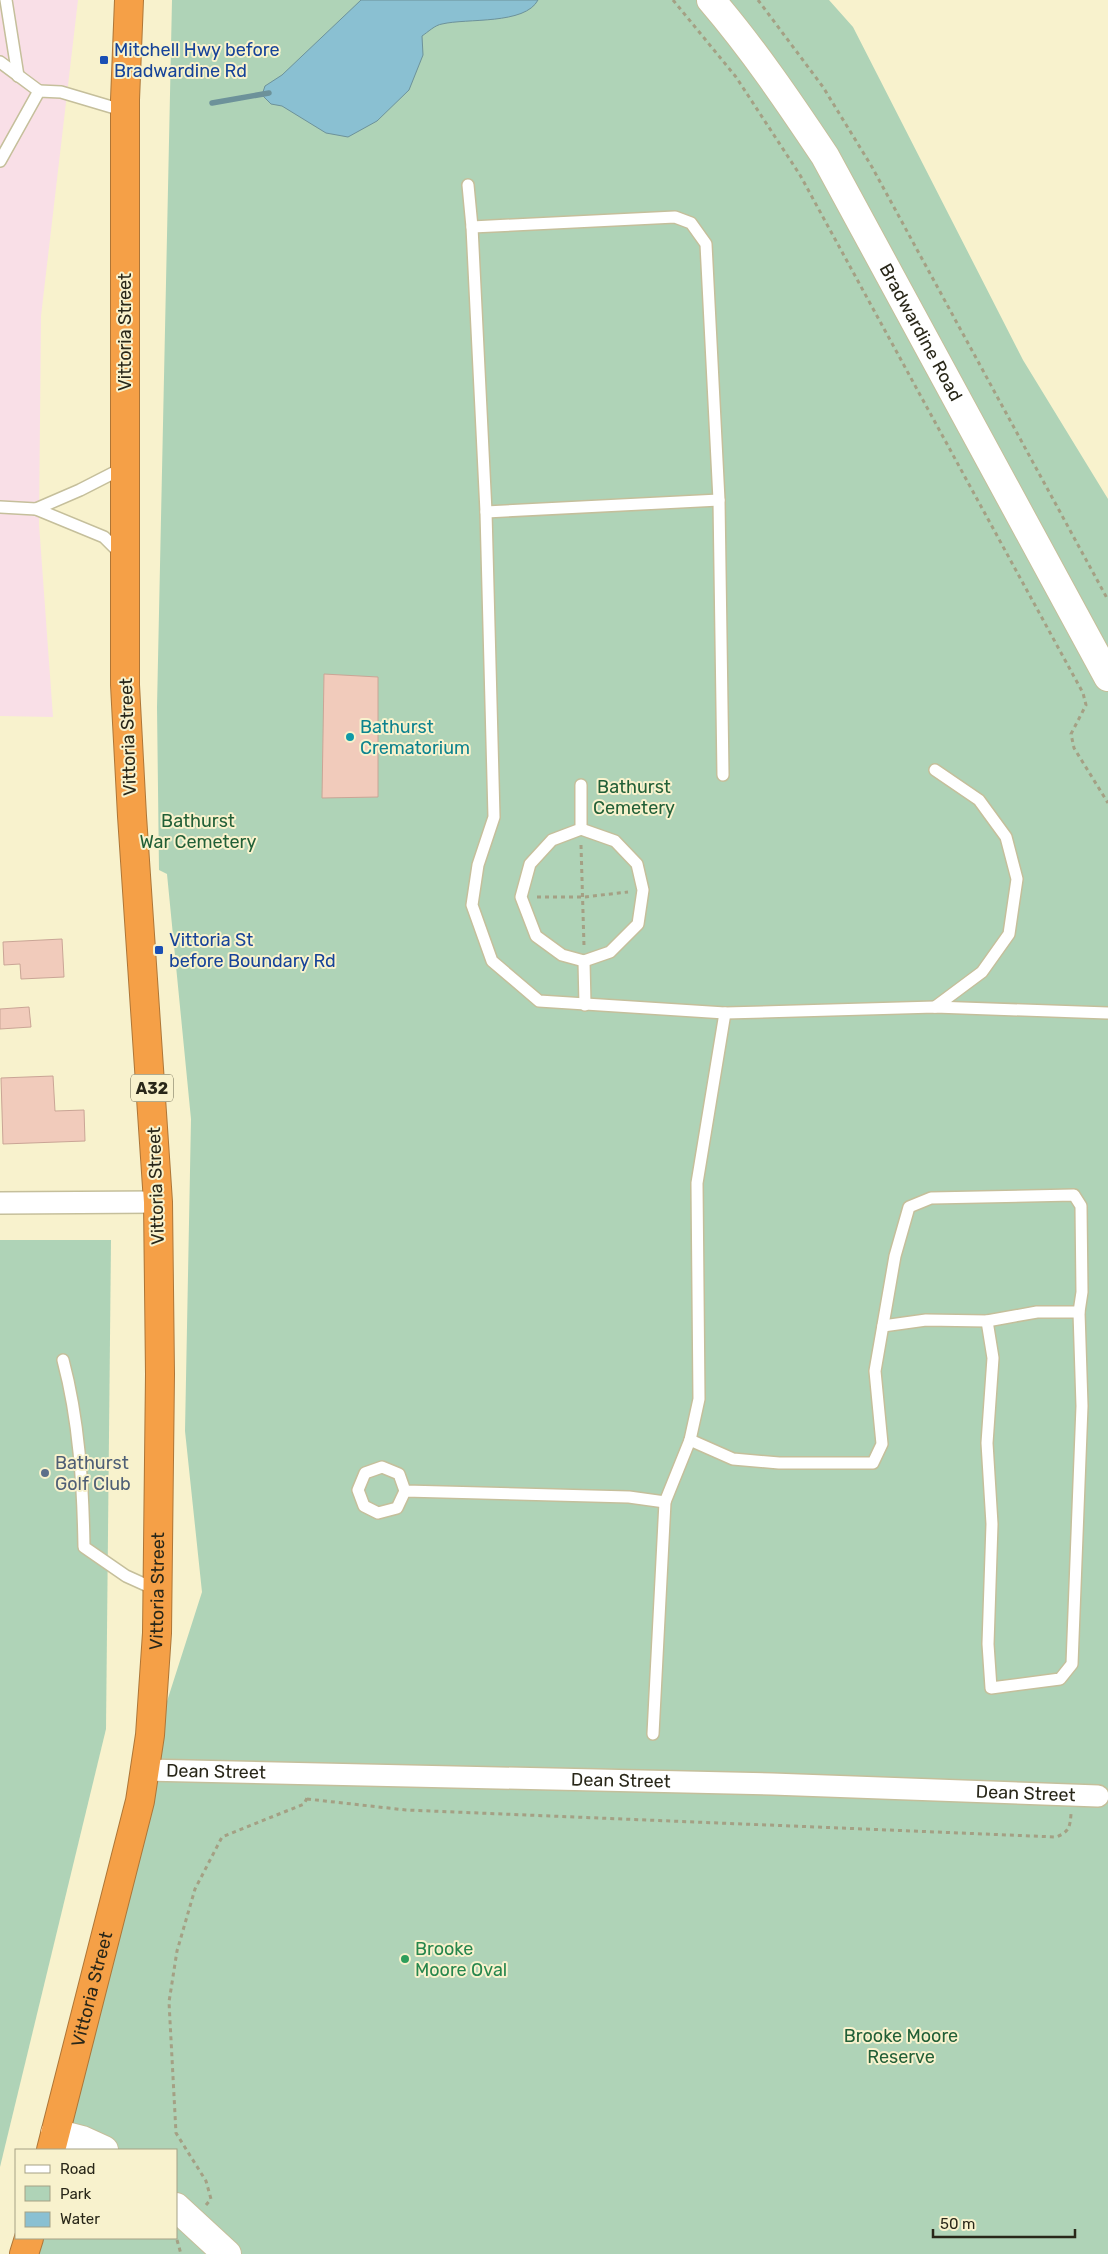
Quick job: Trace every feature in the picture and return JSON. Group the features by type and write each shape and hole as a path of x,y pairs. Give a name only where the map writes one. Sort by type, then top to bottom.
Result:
{"highway":[{"name":"Vittoria Street","path":"53,2142 140,1801 154,1688 158,1591 160,1374 158,1202 128,755 125,558 125,111 129,0"},
{"path":"24,2254 28,2239"}],"main road":[{"name":"Bradwardine Road","path":"711,0 740,33 825,156 1108,677"},
{"path":"53,2142 82,2140 102,2149"},
{"path":"188,2209 227,2254"}],"street":[{"path":"0,1203 158,1202"},
{"name":"Dean Street","path":"145,1770 307,1776 714,1783 1098,1796"}],"lane":[{"path":"6,0 18,76"},
{"path":"0,62 39,91 61,92 125,111"},
{"path":"0,161 39,91"},
{"path":"468,186 472,227 486,512 494,817 478,865 472,905 492,961 539,1001 725,1013 935,1007 1108,1013"},
{"path":"472,227 675,217 691,223 706,244 719,500 723,776"},
{"path":"36,508 80,490 125,467"},
{"path":"486,512 719,500"},
{"path":"0,507 36,508 104,537 125,558"},
{"path":"934,770 979,800 1006,837 1016,879 1009,934 982,972 935,1007"},
{"path":"581,785 581,829"},
{"path":"581,829 615,841 637,864 643,890 638,924 610,952 584,961 562,955 536,936 521,897 530,864 552,840 581,829"},
{"path":"584,961 585,1004"},
{"path":"653,1734 666,1502 690,1440 699,1399 697,1183 725,1013"},
{"path":"690,1440 733,1459 779,1464 873,1462 882,1444 875,1372 895,1256 909,1207 932,1198 1074,1195 1081,1206 1082,1292 1079,1312 1082,1406 1072,1664 1060,1679 991,1688 988,1644 992,1524 987,1443 993,1358 987,1321"},
{"path":"884,1326 926,1320 987,1321 1037,1312 1079,1312"},
{"path":"63,1360 73,1396 83,1510 84,1547 126,1576 158,1591"},
{"path":"382,1466 399,1474 405,1491 397,1508 378,1514 364,1506 358,1490 365,1474 382,1466"},
{"path":"405,1491 629,1497 666,1502"}],"path":[{"path":"673,0 736,77 800,175 1083,693 1086,706 1070,734 1074,748 1108,803"},
{"path":"758,0 823,87 872,167 1108,600"},
{"path":"581,829 584,961"},
{"path":"521,897 584,896 643,890"},
{"path":"188,2209 210,2199 206,2181 176,2133 170,2002 177,1952 195,1889 222,1837 304,1804 307,1799 307,1776"},
{"path":"307,1799 406,1810 1056,1837 1065,1834 1070,1828 1072,1794"}],"shaded area":[{"path":"0,0 78,0 41,316 39,524 53,717 0,716"}],"green space":[{"name":"Bathurst Cemetery","path":"172,0 829,0 853,27 1023,360 1108,499 1108,2254 24,2254 29,2239 178,2239 178,2149 51,2149 145,1770 202,1592 185,1431 191,1119 167,874 159,870 157,707"},
{"name":"Bathurst Golf Club","path":"0,1240 111,1240 106,1729 0,2167"}],"water":[{"path":"361,0 538,0 531,8 509,17 439,25 422,36 423,55 409,90 377,121 348,137 326,133 282,106 271,104 262,95 265,86 282,75"}],"building":[{"name":"Bathurst Crematorium","path":"324,674 378,677 378,797 322,798"},
{"path":"62,939 64,977 21,979 20,964 4,965 3,942"},
{"path":"29,1007 31,1027 0,1029 0,1009"},
{"path":"53,1076 55,1111 84,1110 85,1141 3,1144 1,1078"}],"waterway":[{"path":"212,103 269,93"}],"place":[{"name":"Mitchell Hwy before Bradwardine Rd","path":"104,60"},
{"name":"Bathurst Crematorium","path":"350,737"},
{"name":"Vittoria St before Boundary Rd","path":"159,950"},
{"name":"Bathurst Golf Club","path":"45,1473"},
{"name":"Brooke Moore Oval","path":"405,1959"}],"park label":[{"name":"Bathurst War Cemetery","path":"198,831"},
{"name":"Brooke Moore Reserve","path":"901,2046"}]}
